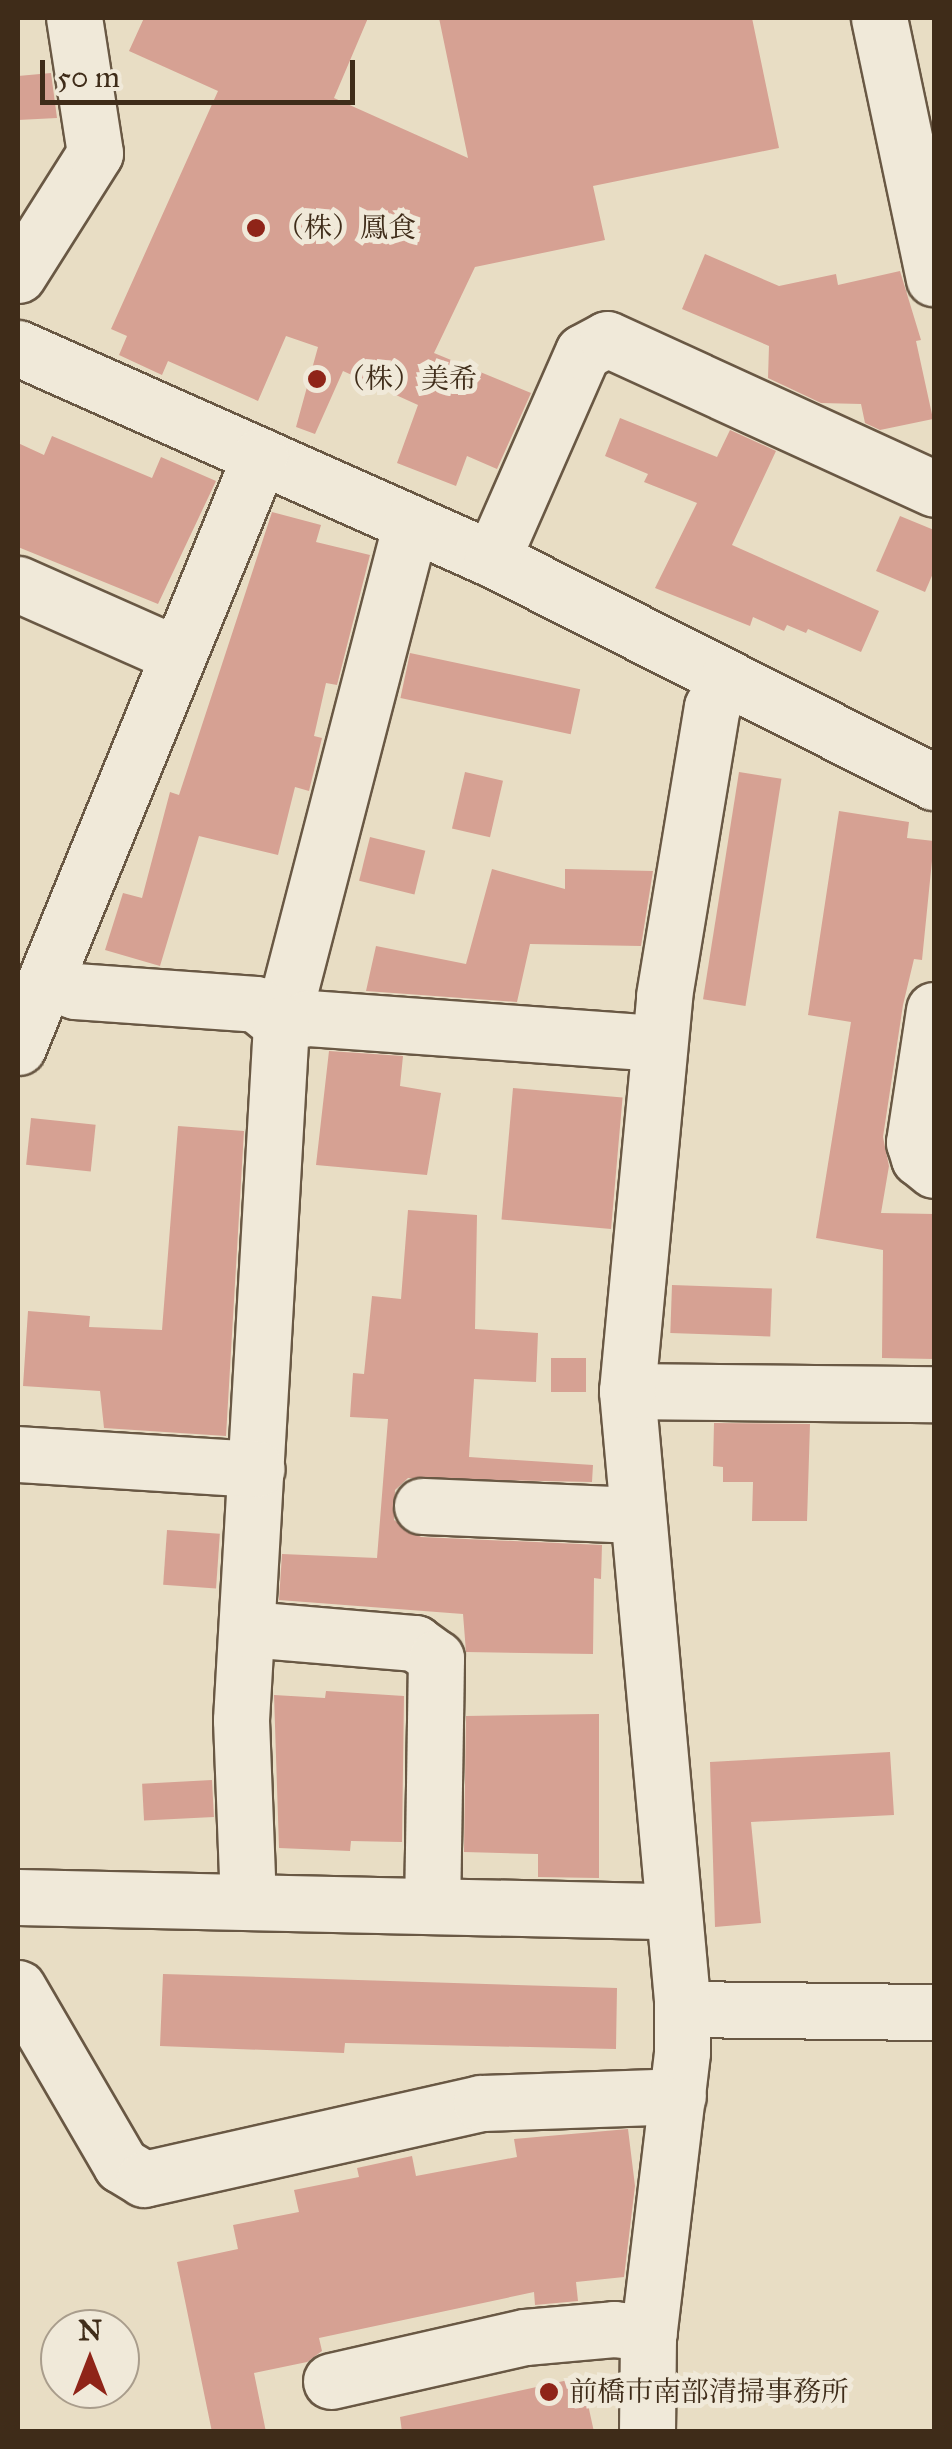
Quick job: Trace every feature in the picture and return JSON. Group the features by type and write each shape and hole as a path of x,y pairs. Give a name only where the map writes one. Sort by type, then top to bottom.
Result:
{"street":[{"path":"18,274 94,153 74,18"},
{"path":"879,18 914,79 934,278"},
{"path":"492,559 583,352 608,338 933,484"},
{"path":"18,348 492,559 934,782"},
{"path":"18,1047 260,456"},
{"path":"248,1901 240,1720 280,1024 411,523"},
{"path":"18,584 178,655"},
{"path":"647,2432 649,2334 678,2096 682,2009 627,1391 659,1042 705,741 712,707 727,679"},
{"path":"46,980 75,991 256,1004 280,1024"},
{"path":"934,1010 914,1142 919,1158 934,1170"},
{"path":"280,1024 308,1018 659,1042"},
{"path":"627,1391 934,1394"},
{"path":"18,1454 257,1469"},
{"path":"422,1506 638,1515"},
{"path":"248,1630 415,1644 436,1658 432,1905"},
{"path":"18,1897 674,1906"},
{"path":"18,1988 121,2165 144,2179 481,2103 678,2096"},
{"path":"682,2009 934,2012"},
{"path":"331,2381 525,2337 614,2329 649,2334"}],"building":[{"path":"144,18 368,18 334,98 468,158 439,18 752,18 779,148 593,186 605,240 475,267 434,353 531,393 497,469 467,456 456,486 397,463 418,405 343,371 315,434 296,427 318,347 286,336 258,401 168,361 162,375 119,355 127,336 111,329 218,91 129,51"},
{"path":"51,73 57,118 18,120 18,76"},
{"path":"705,254 779,286 836,274 838,285 900,271 921,340 916,341 933,419 880,430 865,423 861,404 821,403 768,378 769,346 682,309"},
{"path":"620,418 717,457 730,430 776,451 732,545 879,611 861,652 808,629 806,633 787,625 784,631 753,617 750,626 655,588 697,503 644,482 648,474 605,456"},
{"path":"52,436 152,478 161,457 216,481 158,604 18,547 18,443 44,455"},
{"path":"272,512 321,525 316,542 370,555 337,685 326,683 314,736 322,738 309,791 295,787 278,855 199,836 160,966 105,950 123,893 142,898 170,792 179,795"},
{"path":"900,516 934,530 934,571 925,592 876,571"},
{"path":"410,653 580,689 571,734 400,698"},
{"path":"465,772 503,781 490,837 452,829"},
{"path":"739,772 781,779 745,1006 703,999"},
{"path":"839,811 909,822 907,838 934,841 922,960 914,959 903,1005 883,1137 889,1166 881,1213 934,1214 934,1359 882,1358 883,1250 816,1238 851,1022 808,1015"},
{"path":"370,837 425,851 414,894 359,881"},
{"path":"492,869 565,889 565,869 653,871 641,946 530,944 517,1002 366,991 376,946 466,964"},
{"path":"329,1051 403,1056 400,1086 441,1093 427,1175 316,1165"},
{"path":"513,1088 623,1098 611,1229 501,1219"},
{"path":"31,1118 96,1125 91,1172 26,1165"},
{"path":"178,1126 244,1131 226,1436 104,1428 100,1391 23,1386 28,1311 90,1316 89,1327 162,1330"},
{"path":"408,1210 477,1215 475,1329 538,1333 536,1382 474,1379 469,1457 593,1465 592,1482 408,1478 395,1490 394,1520 421,1537 602,1545 601,1579 594,1578 593,1654 466,1652 463,1614 279,1600 282,1554 377,1558 388,1419 350,1417 353,1373 364,1374 372,1296 401,1299"},
{"path":"672,1285 772,1288 770,1336 670,1333"},
{"path":"551,1358 586,1358 586,1392 551,1392"},
{"path":"714,1423 810,1424 807,1521 752,1521 753,1482 723,1482 723,1467 713,1466"},
{"path":"167,1530 220,1534 216,1589 163,1585"},
{"path":"326,1691 404,1696 402,1842 351,1841 350,1851 279,1848 274,1695 325,1698"},
{"path":"599,1714 599,1878 538,1877 538,1854 464,1852 466,1716"},
{"path":"890,1752 894,1815 751,1822 761,1923 715,1927 710,1762"},
{"path":"212,1780 214,1817 144,1821 142,1784"},
{"path":"163,1974 617,1988 616,2049 345,2043 344,2053 160,2046"},
{"path":"628,2129 635,2186 624,2277 576,2282 578,2301 535,2305 534,2292 319,2338 322,2351 307,2362 254,2373 266,2432 212,2432 177,2262 238,2249 233,2225 299,2212 294,2190 359,2177 357,2168 412,2156 416,2176 517,2157 514,2139"},
{"name":"前橋市南部清掃事務所","path":"582,2377 594,2432 402,2432 400,2417"}],"place":[{"name":"（株）鳳食","path":"256,228"},
{"name":"（株）美希","path":"317,379"},
{"name":"前橋市南部清掃事務所","path":"549,2392"}]}
